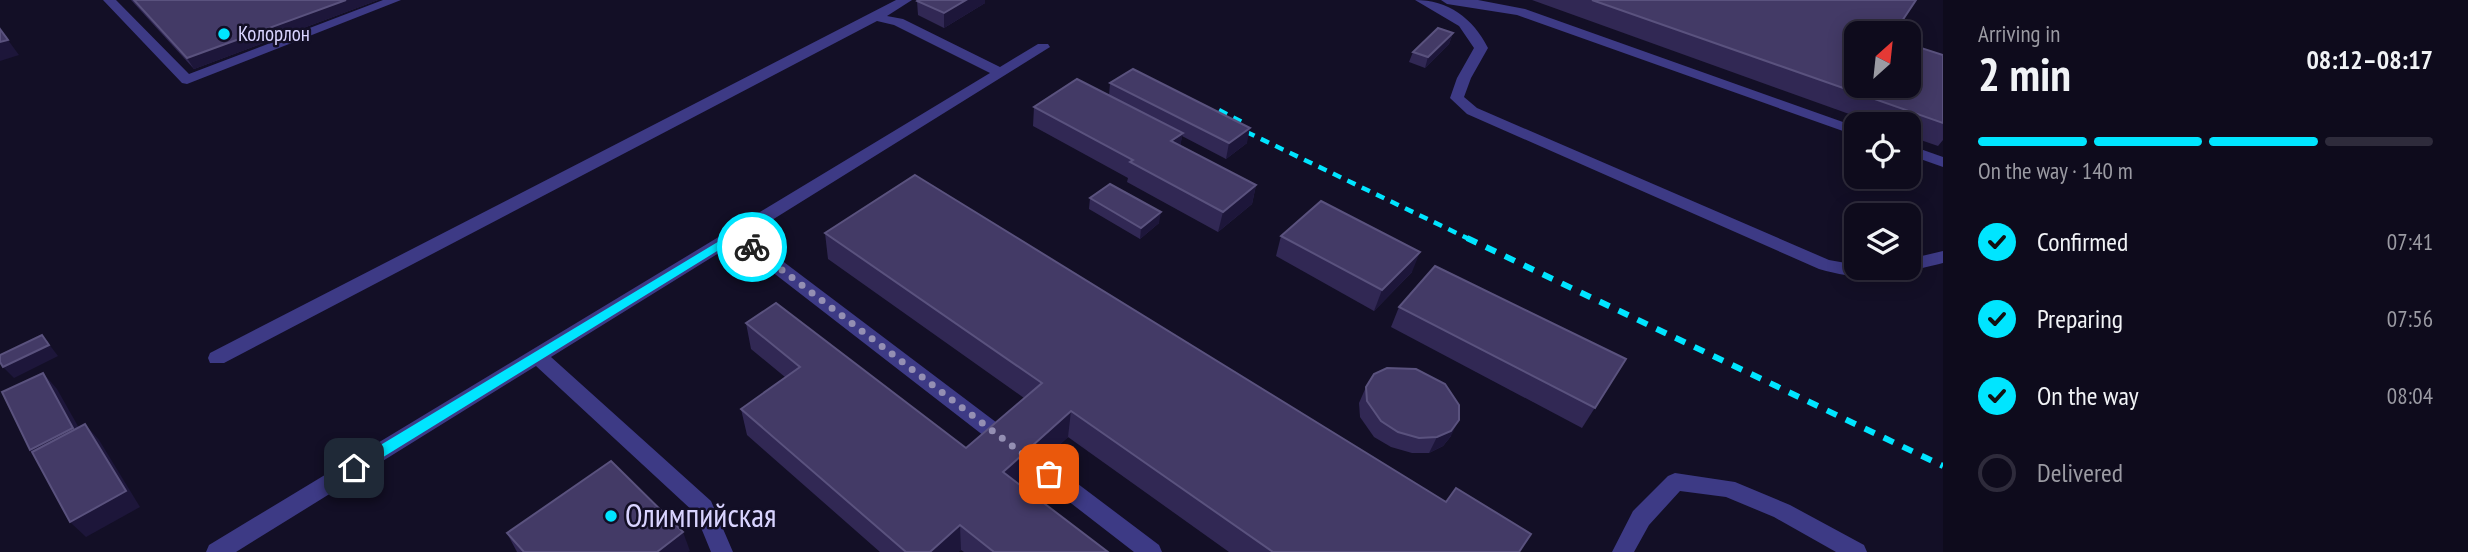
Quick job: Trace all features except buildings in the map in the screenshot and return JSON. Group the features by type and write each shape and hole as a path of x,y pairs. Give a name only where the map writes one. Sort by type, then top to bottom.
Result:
{"lane":[{"path":"108,0 187,80 394,0"},
{"path":"217,358 906,0"},
{"path":"1422,0 1462,20 1473,30 1480,48 1473,67 1460,82 1457,98 1472,111 1825,265 1844,269"},
{"path":"1447,0 1520,12 1844,127"},
{"path":"875,17 898,22 1000,74"},
{"path":"217,552 1042,47"},
{"path":"1921,154 1943,162"},
{"path":"736,235 1151,552"},
{"path":"1921,262 1943,257"},
{"path":"537,356 703,507 722,552"},
{"path":"1623,552 1641,518 1675,482 1728,488 1782,511 1856,552"}],"railway":[{"path":"1219,110 1244,123"},
{"path":"1232,125 1471,240"},
{"path":"1467,238 1943,466"}],"way so far":[{"path":"752,247 1049,474"}],"place":[{"name":"Колорлон","path":"224,34"},
{"name":"Олимпийская","path":"611,516"}],"route":[{"path":"354,468 736,235 752,247"}]}
